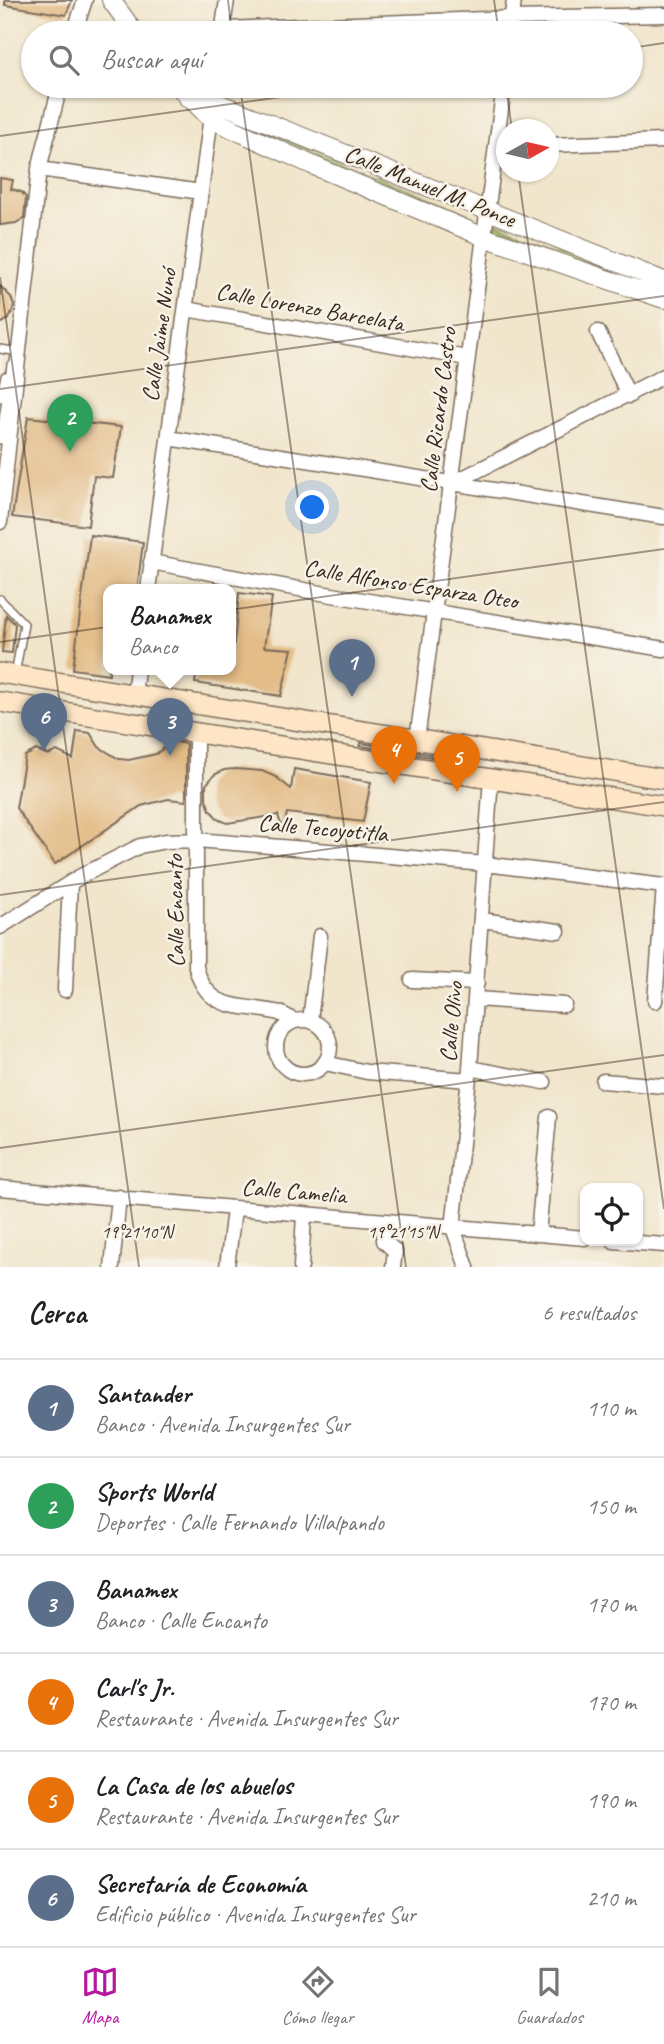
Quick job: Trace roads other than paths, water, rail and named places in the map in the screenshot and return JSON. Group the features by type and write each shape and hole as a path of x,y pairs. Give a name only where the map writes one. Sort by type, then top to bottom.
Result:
{"main road":[{"path":"7,674 664,779"},
{"path":"0,702 664,806"}],"street":[{"path":"78,21 85,0"},
{"path":"111,0 126,21"},
{"path":"224,21 227,0"},
{"path":"512,21 514,0"},
{"path":"445,21 664,15"},
{"path":"0,522 15,354 39,169 57,98"},
{"name":"Calle Ricardo Castro","path":"502,119 503,98"},
{"name":"Calle Jaime Nunó","path":"149,584 213,102"},
{"name":"Calle Manuel M. Ponce","path":"213,102 664,281"},
{"name":"Calle Manuel M. Ponce","path":"213,102 312,165 484,237 664,299"},
{"path":"559,145 664,141"},
{"path":"39,169 201,192"},
{"name":"Calle Ricardo Castro","path":"417,740 487,210 496,170"},
{"name":"Calle Lorenzo Barcelata","path":"186,309 467,358"},
{"path":"598,332 629,396"},
{"path":"451,484 664,376"},
{"path":"168,438 664,517"},
{"name":"Calle Alfonso Esparza Oteo","path":"151,562 332,595 664,649"},
{"path":"134,695 136,675"},
{"name":"Calle Encanto","path":"196,732 196,967 200,982 210,995 223,1004 277,1012 303,1021"},
{"name":"Calle Olivo","path":"467,1267 453,1228 470,1074 491,778"},
{"name":"Calle Tecoyotitla","path":"0,927 70,883 140,846 166,841 197,840 485,863 664,886"},
{"path":"65,990 70,883"},
{"path":"655,1001 664,886"},
{"path":"482,920 558,931"},
{"path":"303,1021 320,936"},
{"path":"412,980 477,983"},
{"path":"476,999 564,1005"},
{"path":"303,1021 323,1028 330,1042 330,1049 319,1070 303,1075 294,1073 280,1063 276,1055 277,1037 282,1029 303,1021"},
{"path":"325,1063 367,1072 470,1074 544,1082"},
{"path":"603,1081 664,1086"},
{"path":"538,1234 549,1117"},
{"name":"Calle Camelia","path":"0,1188 580,1238"},
{"path":"112,1267 119,1197"},
{"path":"227,1267 234,1209"},
{"path":"301,1267 304,1214"},
{"path":"384,1221 384,1241 395,1251 393,1267"},
{"path":"643,1243 664,1245"}],"lane":[{"path":"0,349 15,354"},
{"path":"0,398 7,365 15,354"},
{"path":"0,440 15,354"},
{"path":"0,599 24,624 7,674"}],"place":[{"name":"Sports World","path":"70,452"},
{"name":"Santander","path":"352,697"},
{"name":"Secretaría de Economía","path":"44,751"},
{"name":"Banamex","path":"170,756"},
{"name":"Carl's Jr.","path":"394,784"},
{"name":"La Casa de los abuelos","path":"457,792"}]}
